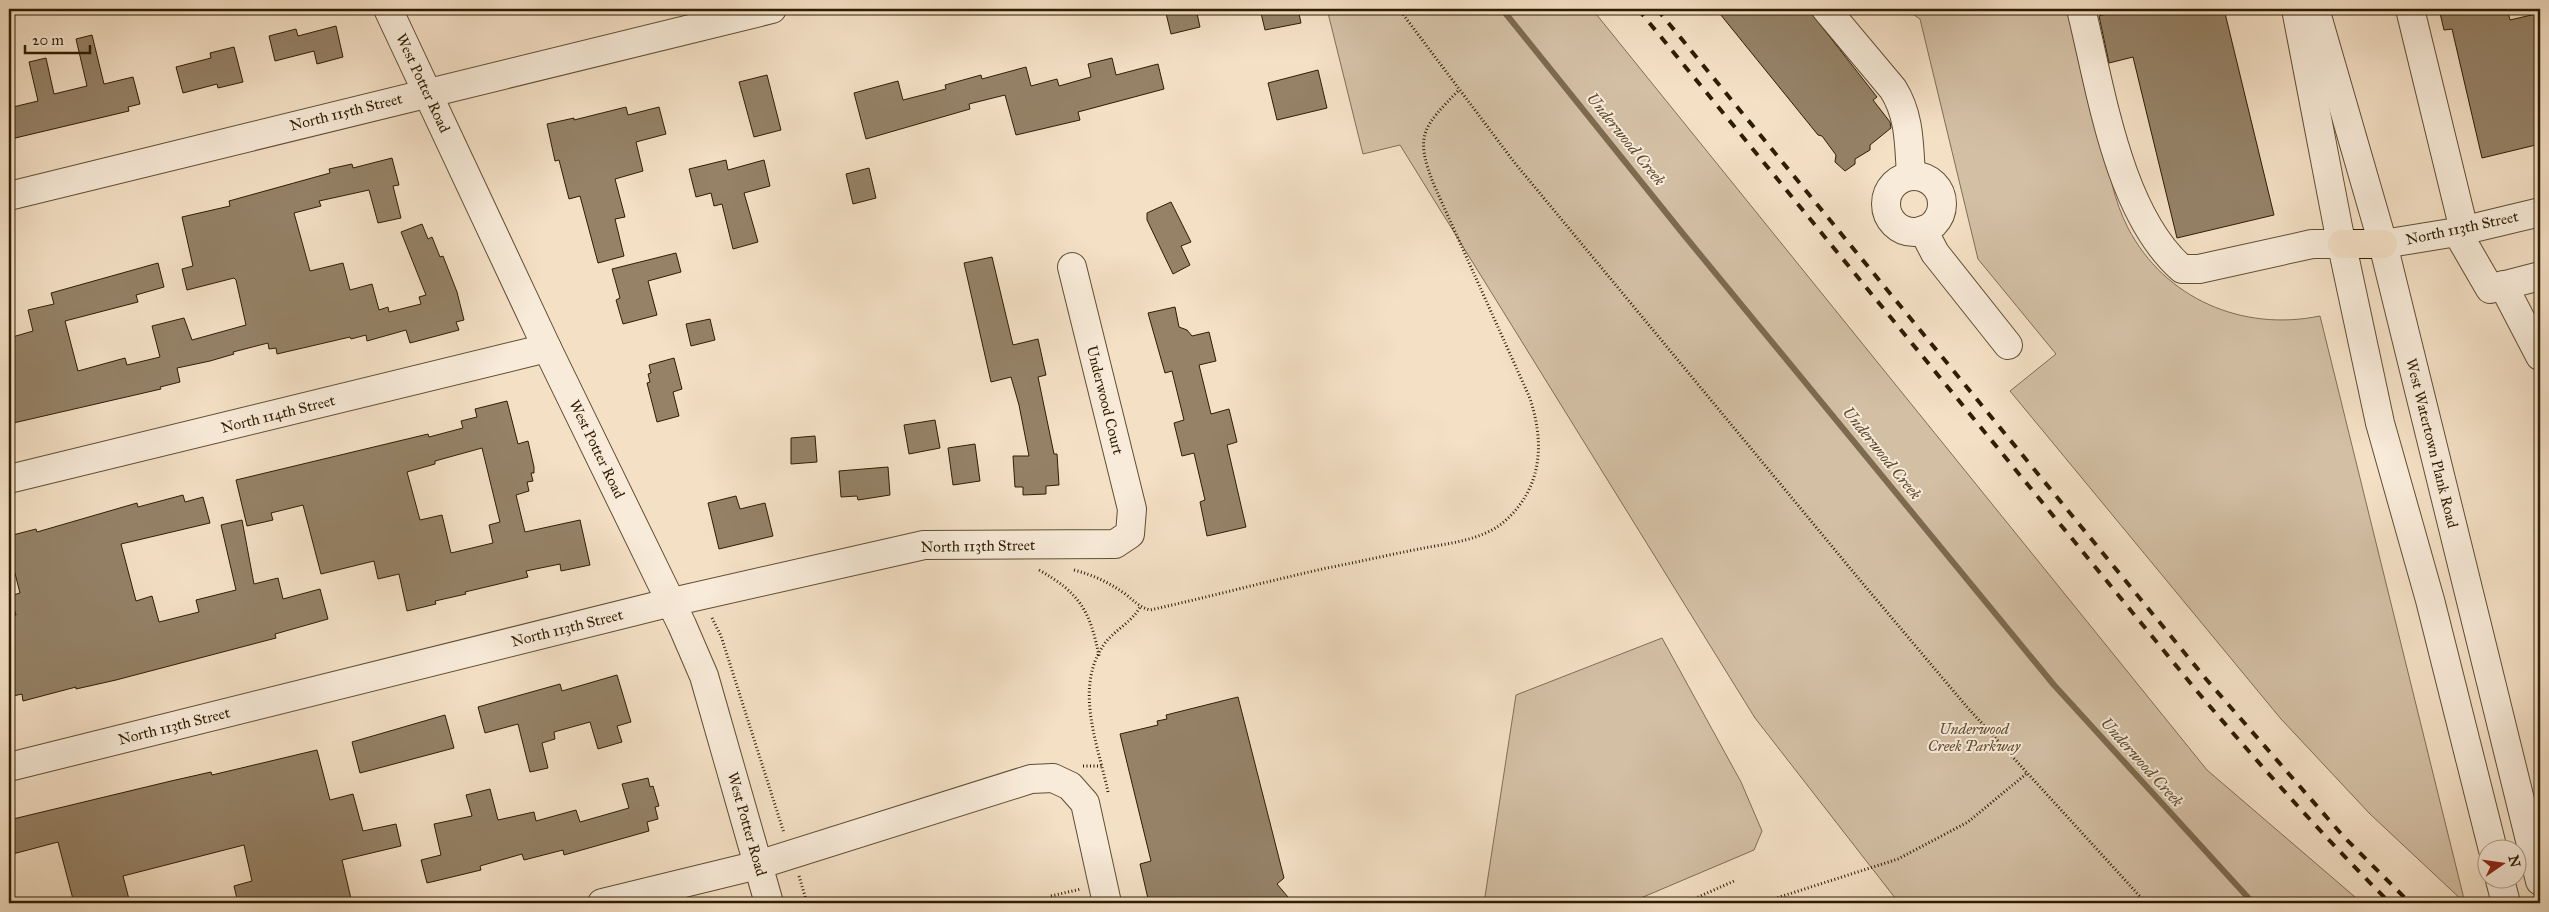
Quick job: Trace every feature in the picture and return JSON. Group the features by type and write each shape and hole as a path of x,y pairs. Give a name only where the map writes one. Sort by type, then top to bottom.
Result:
{"main road":[{"path":"2342,244 2383,244"}],"street":[{"name":"West Potter Road","path":"388,9 547,348 672,602 704,676 769,903"},
{"name":"North 115th Street","path":"9,196 772,9"},
{"path":"1826,9 1893,89 1902,104 1906,116 1911,176"},
{"path":"2081,9 2121,170 2143,220 2168,256 2182,269 2199,269 2312,244 2342,244"},
{"path":"2296,9 2342,244 2380,423 2430,600 2490,840"},
{"name":"West Watertown Plank Road","path":"2315,9 2383,244 2540,881"},
{"path":"2410,9 2460,231 2490,289 2540,276"},
{"path":"1911,176 1928,180 1939,192 1942,200 1939,216 1934,223 1923,230 1912,232 1897,226 1892,221 1886,208 1886,201 1891,188 1901,179 1911,176"},
{"name":"North 113th Street","path":"2383,244 2460,231 2540,212"},
{"path":"1923,230 1935,253 2008,346"},
{"name":"Underwood Court","path":"1072,267 1132,509 1130,534"},
{"path":"2503,285 2540,356"},
{"name":"North 114th Street","path":"9,480 547,348"},
{"name":"North 113th Street","path":"9,767 672,602 924,545 1115,544 1130,534"},
{"path":"602,903 758,865 1031,779 1053,778 1070,786 1085,803 1107,903"}],"path":[{"path":"1399,9 1514,162 1859,579 2026,774 2146,903"},
{"path":"1064,570 1098,577 1125,594 1140,607 1150,610 1324,569 1466,540 1484,534 1500,525 1522,501 1536,472 1540,455 1539,427 1534,411 1434,185 1422,150 1423,137 1428,126 1459,90"},
{"path":"1046,569 1036,568 1061,582 1077,596 1088,615 1099,656"},
{"path":"1108,794 1089,708 1088,685 1105,643 1135,617 1140,607"},
{"path":"722,615 712,618 721,636 807,903"},
{"path":"1761,903 1898,859 1968,822 2026,774"},
{"path":"1685,903 1734,881"}],"green space":[{"name":"Underwood Creek Parkway","path":"1327,9 1592,9 2207,770 2362,903 1899,903 1755,718 1400,145 1363,154"},
{"path":"1905,9 2070,9 2115,197 2128,228 2144,253 2163,274 2185,291 2209,305 2235,314 2263,319 2291,320 2320,316 2465,903 2370,814 2281,719 2010,391 2056,354 1978,259 1920,19"},
{"path":"1662,638 1741,782 1762,831 1754,850 1629,903 1484,903 1516,695"}],"building":[{"path":"1165,9 1196,9 1200,27 1171,34"},
{"path":"1260,9 1298,9 1301,23 1265,30"},
{"path":"1716,9 1808,9 1877,97 1873,100 1890,122 1891,128 1870,145 1870,150 1855,159 1855,164 1845,171 1835,162 1836,155 1822,136 1818,135"},
{"path":"2104,9 2224,9 2274,215 2177,238 2133,57 2109,63 2099,16 2106,14"},
{"path":"2439,9 2507,9 2510,20 2540,13 2540,144 2482,158 2452,29 2444,30"},
{"path":"336,26 343,57 317,64 314,51 275,61 269,36 296,29 298,36"},
{"path":"92,35 104,84 133,77 140,104 128,107 129,111 11,139 9,108 38,101 29,62 46,58 54,94 87,86 76,39"},
{"path":"234,47 243,82 218,88 217,84 183,93 176,67 211,58 210,53"},
{"path":"1112,58 1116,75 1158,64 1164,89 1078,112 1080,120 1016,135 1005,95 969,104 970,109 866,139 854,93 898,81 903,100 946,89 945,85 981,75 982,79 1026,67 1031,86 1057,79 1059,86 1091,77 1088,64"},
{"path":"1318,70 1327,108 1277,120 1268,83"},
{"path":"767,75 781,130 754,137 739,82"},
{"path":"626,107 628,115 659,107 666,134 636,142 643,171 615,179 625,217 615,219 624,256 598,263 580,196 569,199 559,160 555,161 547,124 574,118 574,120"},
{"path":"392,158 399,185 393,186 401,218 378,223 369,190 319,201 321,206 294,213 310,271 343,263 350,290 372,284 379,310 388,307 389,312 421,304 419,297 426,295 401,232 422,224 428,239 432,237 440,257 443,256 457,292 464,320 456,322 459,330 410,343 406,330 367,341 366,335 351,339 350,337 277,354 276,348 269,349 268,343 233,352 234,354 210,361 177,368 180,382 160,387 161,389 9,424 9,338 33,331 28,310 54,304 51,293 158,263 164,287 136,295 138,302 65,321 78,371 125,358 127,365 160,357 152,326 184,318 192,340 246,325 234,278 187,290 182,269 193,266 182,217 230,206 229,201 330,173 329,169 352,164 353,168"},
{"path":"726,160 728,170 764,160 770,186 744,193 758,242 733,249 722,204 714,206 711,193 696,197 689,169"},
{"path":"869,168 876,198 853,204 846,174"},
{"path":"1171,202 1191,242 1181,246 1190,265 1173,274 1147,220 1147,213"},
{"path":"676,253 681,272 648,281 657,315 623,324 616,300 620,298 612,269"},
{"path":"992,257 1013,345 1038,339 1046,375 1038,377 1054,454 1057,454 1059,485 1046,486 1046,494 1023,495 1023,487 1015,487 1013,456 1029,456 1019,405 1011,377 991,382 964,263"},
{"path":"1175,307 1179,327 1187,330 1192,336 1209,332 1216,361 1199,365 1211,414 1229,409 1237,442 1227,445 1246,527 1207,536 1200,502 1205,500 1194,453 1182,456 1174,423 1184,420 1172,371 1165,373 1148,313"},
{"path":"710,319 715,340 691,346 686,324"},
{"path":"674,358 682,389 673,392 679,416 657,422 647,383 650,382 648,374 651,373 649,365"},
{"path":"507,401 518,444 528,441 534,467 534,473 531,473 533,481 527,482 529,491 516,495 525,532 580,520 590,565 561,571 560,564 526,571 528,577 465,592 466,594 435,601 436,604 407,611 399,574 378,579 374,561 321,574 303,505 271,513 273,520 247,526 236,480 428,434 429,437 463,428 461,421 477,417 475,409","holes":["482,448 500,522 489,525 493,543 451,553 442,515 420,520 407,472 435,464 435,461"]},
{"path":"935,420 940,448 909,454 904,425"},
{"path":"815,436 817,462 791,464 791,438"},
{"path":"975,444 980,481 953,485 948,448"},
{"path":"888,467 890,495 858,500 857,496 841,497 839,471"},
{"path":"183,495 185,502 203,497 210,523 121,544 136,601 152,596 159,622 199,612 196,600 236,590 221,525 242,520 254,584 278,578 283,599 320,589 328,619 275,634 276,638 116,680 76,689 76,687 23,701 22,694 9,697 9,616 16,615 10,596 20,593 9,550 9,536 36,529 37,532 137,503 138,507"},
{"path":"736,496 740,509 765,503 773,536 719,549 708,503"},
{"path":"617,675 631,722 617,726 622,742 598,749 590,722 554,732 555,739 542,743 548,768 530,772 518,724 485,733 478,707 560,684 562,691"},
{"path":"1238,697 1284,878 1277,884 1293,903 1149,903 1140,864 1151,861 1120,734 1158,725 1157,721 1167,719 1166,715"},
{"path":"445,715 454,748 360,773 352,742"},
{"path":"317,750 330,800 353,794 363,831 396,824 401,846 342,860 352,903 238,903 234,886 252,881 244,845 123,876 130,903 74,903 58,842 9,855 9,820 171,781 211,772 212,775"},
{"path":"648,778 650,787 653,786 659,806 655,807 658,819 647,822 649,831 564,855 563,850 524,860 522,854 480,866 481,870 427,883 421,860 441,855 434,824 472,816 466,795 490,789 498,820 534,812 536,821 576,810 580,822 629,808 622,784"}],"waterway":[{"name":"Underwood Creek","path":"1502,9 1684,235 2054,685 2253,903"}],"railway":[{"path":"1638,9 2196,690 2291,799 2390,903"},
{"path":"1657,9 2206,679 2344,837 2410,903"}]}
